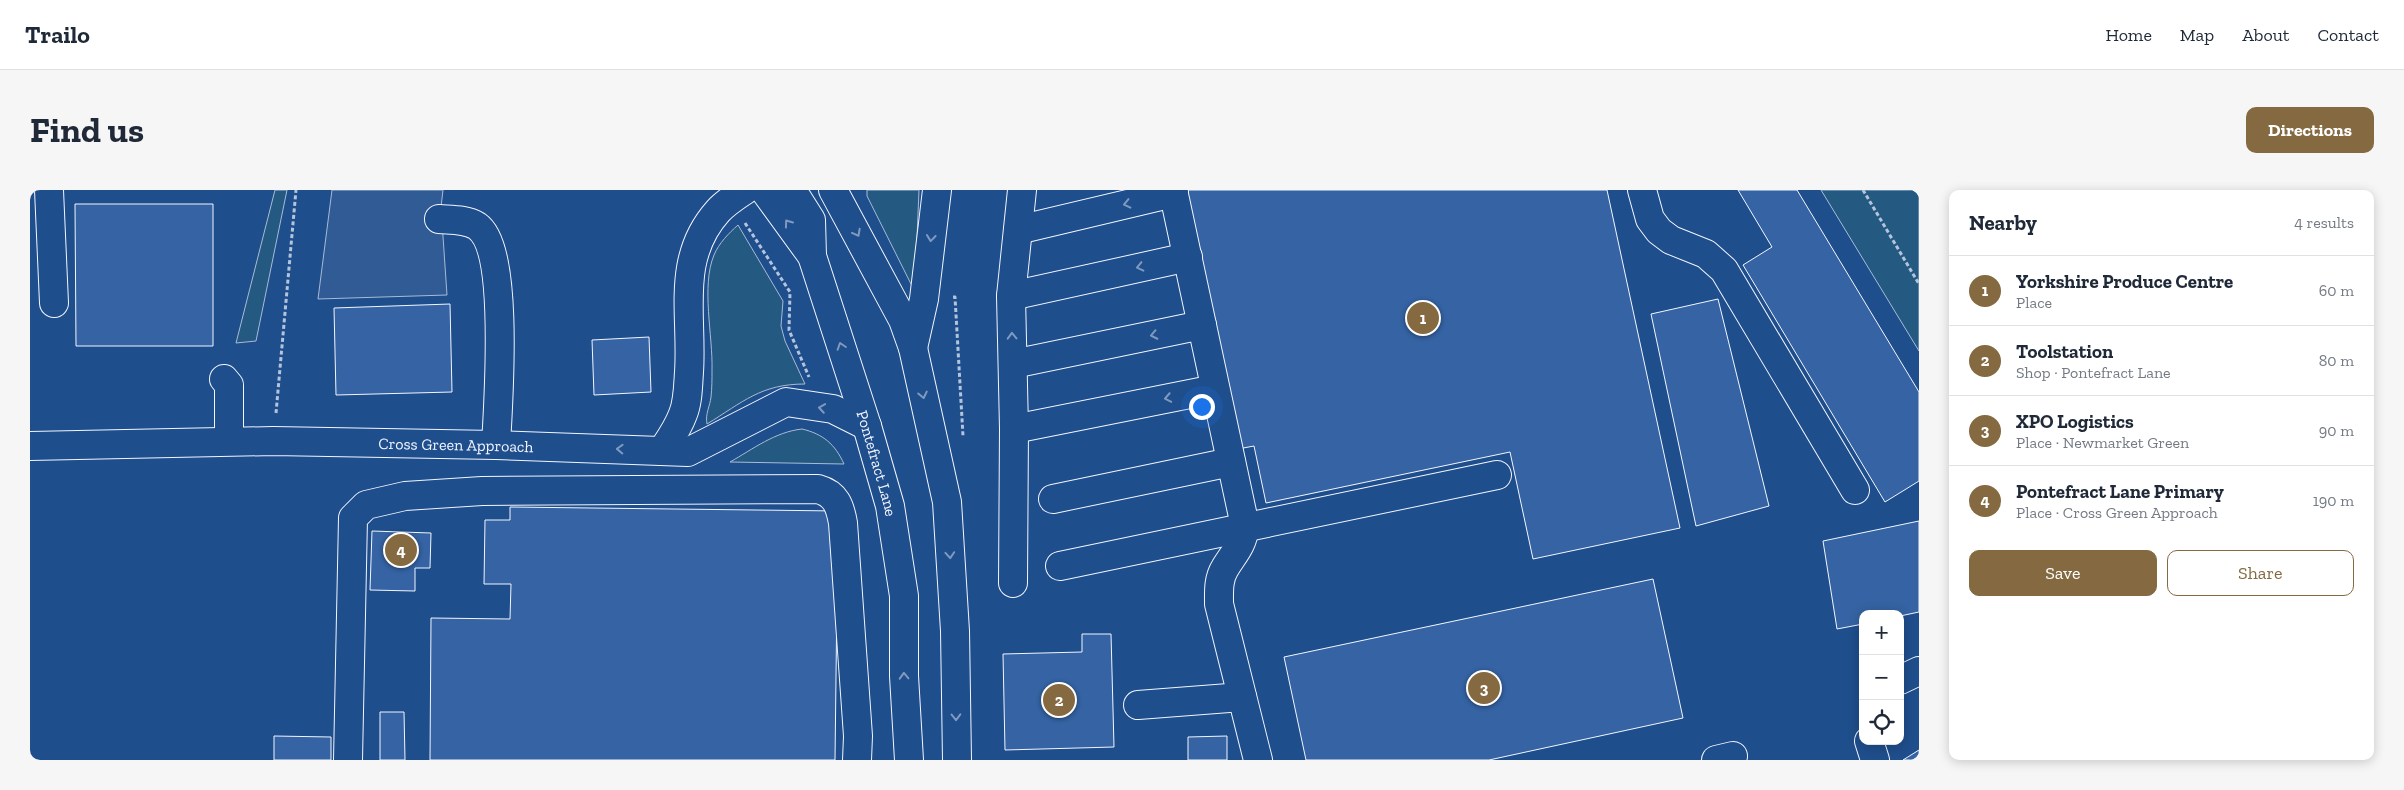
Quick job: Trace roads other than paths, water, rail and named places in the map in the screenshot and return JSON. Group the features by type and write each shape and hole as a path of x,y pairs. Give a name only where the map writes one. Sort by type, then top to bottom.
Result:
{"main road":[{"path":"49,190 54,303"},
{"path":"662,451 674,434 684,413 691,353 688,308 694,251 706,226 719,210 746,190"},
{"name":"Pontefract Lane","path":"764,190 812,256 867,426 890,506 904,596 904,676 909,760"},
{"path":"792,190 811,220 812,256"},
{"path":"833,190 903,320 913,348 947,502 955,631 957,760"},
{"path":"913,348 924,299 936,190"},
{"path":"1013,582 1014,429 1011,296 1022,190"},
{"path":"1642,190 1650,219 1659,231 1671,240 1706,254 1724,270 1855,490"},
{"path":"1018,230 1174,192 1245,526 1244,540 1224,570 1220,584 1219,604 1258,760"},
{"path":"439,219 466,221 477,226 486,237 496,274 500,331 496,445"},
{"path":"1011,296 1188,256"},
{"path":"1013,364 1202,325"},
{"path":"224,379 229,385 229,441"},
{"path":"1014,429 1216,389"},
{"name":"Cross Green Approach","path":"30,446 273,441 496,445 688,452 786,402 833,410 867,426"},
{"path":"1053,499 1231,462"},
{"path":"1060,566 1496,475"},
{"path":"348,760 353,518 366,505 405,496 482,491 818,489 829,492 835,498 840,508 843,523 858,736 858,760"},
{"path":"1904,678 1919,671"},
{"path":"1138,705 1242,697"},
{"path":"1871,745 1875,760"}],"place":[{"name":"Yorkshire Produce Centre","path":"1423,318"},
{"name":"Pontefract Lane Primary","path":"401,550"},
{"name":"XPO Logistics","path":"1484,688"},
{"name":"Toolstation","path":"1059,700"}]}
